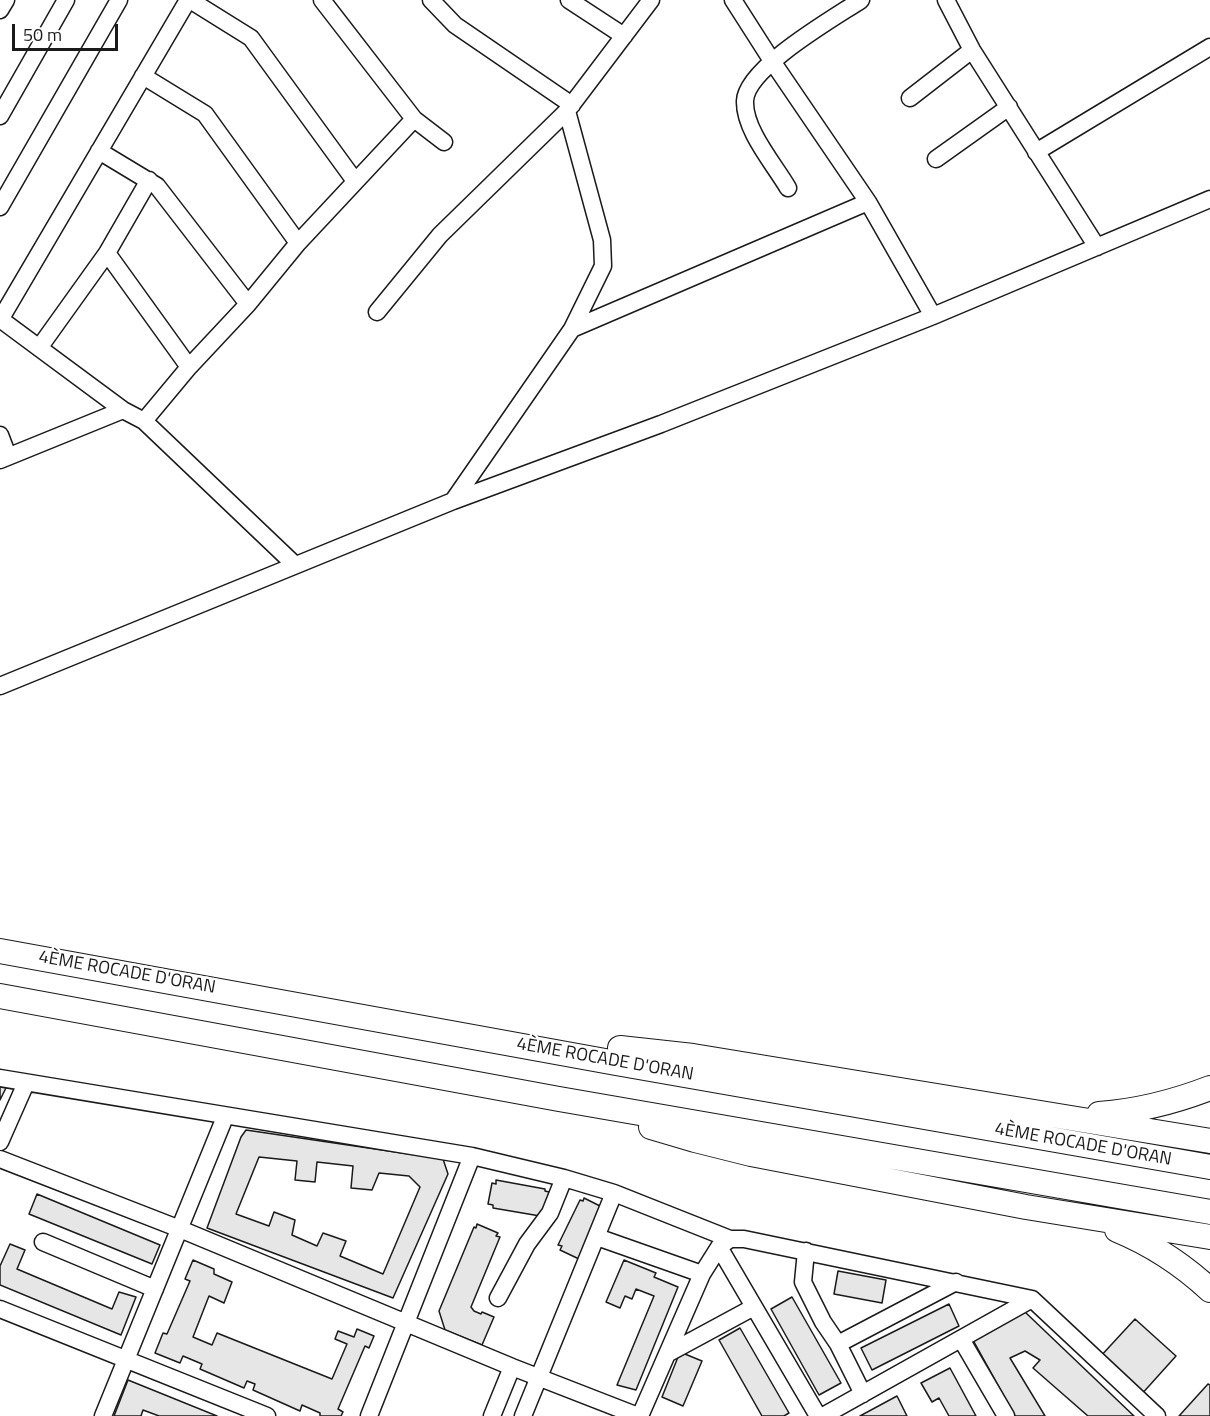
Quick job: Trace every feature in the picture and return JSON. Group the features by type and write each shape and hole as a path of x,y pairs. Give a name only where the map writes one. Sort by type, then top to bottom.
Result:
{"highway":[{"name":"4ÈME ROCADE D'ORAN","path":"0,951 476,1038 578,1054 616,1063 1210,1167"},
{"path":"0,996 559,1099 1210,1212"},
{"path":"476,1038 573,1043 693,1056 1210,1141"},
{"path":"1062,1116 1144,1109 1181,1100 1210,1089"},
{"path":"559,1099 695,1140 751,1154 1026,1207 1210,1238"},
{"path":"1085,1216 1138,1239 1165,1255 1210,1290"}],"street":[{"path":"0,10 6,0"},
{"path":"0,116 66,0"},
{"path":"0,207 119,0"},
{"path":"294,564 144,421 123,410 0,320 189,0 251,38 355,181"},
{"path":"322,0 414,119 444,142"},
{"path":"431,0 455,25 570,108 602,240 603,266 572,329 453,501"},
{"path":"570,0 624,36"},
{"path":"377,312 440,235 570,108 651,0"},
{"path":"733,0 771,61 868,202 933,316"},
{"path":"788,188 758,141 748,119 745,102 747,89 771,61 861,0"},
{"path":"946,0 972,50 1097,247"},
{"path":"1036,152 1210,47"},
{"path":"910,98 972,50"},
{"path":"143,76 205,114 298,243"},
{"path":"936,159 1008,107"},
{"path":"144,421 189,367 248,304 298,243 414,119"},
{"path":"99,151 157,186 248,304"},
{"path":"39,348 107,253 149,180"},
{"path":"0,686 294,564 453,501 661,424 933,316 1210,198"},
{"path":"572,329 868,202"},
{"path":"107,253 189,367"},
{"path":"0,435 4,458 123,410"},
{"path":"0,1078 472,1156 564,1178 614,1194 724,1243 744,1239 1032,1299 1157,1416"},
{"path":"0,1142 26,1083"},
{"path":"103,1416 225,1116"},
{"path":"369,1416 472,1156"},
{"path":"0,1159 180,1229 512,1367 639,1416 702,1274 724,1243"},
{"path":"498,1298 527,1244 550,1213 564,1178"},
{"path":"523,1416 614,1194"},
{"path":"597,1237 702,1274"},
{"path":"43,1242 155,1289"},
{"path":"724,1243 754,1308 818,1416"},
{"path":"806,1251 803,1282 863,1394"},
{"path":"838,1344 956,1282"},
{"path":"823,1416 1032,1299"},
{"path":"667,1354 754,1308"},
{"path":"0,1309 257,1414"},
{"path":"961,1339 1006,1416"},
{"path":"492,1416 512,1367"}],"building":[{"path":"0,1085 6,1088 0,1100"},
{"path":"246,1130 443,1159 448,1174 393,1298 207,1228 241,1137","holes":["259,1157 297,1161 295,1180 315,1182 317,1162 353,1166 351,1188 372,1190 379,1173 409,1176 420,1187 383,1274 340,1256 346,1241 323,1233 317,1246 292,1235 295,1220 274,1212 269,1226 236,1214"]},
{"path":"496,1180 545,1189 549,1192 545,1214 540,1216 493,1208 493,1205 488,1204 492,1183 496,1184"},
{"path":"37,1194 160,1245 152,1264 29,1214"},
{"path":"584,1198 604,1208 579,1259 560,1250 562,1246 558,1245 580,1200 583,1201"},
{"path":"477,1224 498,1233 496,1236 500,1237 471,1307 474,1311 494,1317 482,1345 445,1330 439,1311"},
{"path":"10,1244 25,1250 17,1269 112,1309 119,1292 136,1297 121,1335 0,1285 0,1266"},
{"path":"193,1260 214,1269 214,1274 232,1282 224,1303 209,1296 193,1337 212,1345 217,1333 332,1379 347,1344 335,1339 338,1331 354,1337 357,1329 374,1336 369,1348 365,1346 338,1409 343,1412 341,1416 320,1416 320,1413 302,1405 300,1411 253,1390 255,1384 247,1381 244,1388 200,1369 202,1364 183,1356 180,1363 155,1353 163,1333 167,1334 190,1281 185,1279"},
{"path":"624,1260 656,1273 654,1277 678,1287 636,1390 617,1385 654,1296 636,1289 632,1299 625,1296 620,1308 606,1302"},
{"path":"838,1271 886,1280 882,1303 834,1294"},
{"path":"792,1297 841,1383 819,1395 771,1309"},
{"path":"949,1304 959,1326 872,1370 861,1348"},
{"path":"1025,1312 1134,1416 1088,1416 1033,1368 1040,1360 1025,1351 1010,1358 1045,1416 1015,1416 973,1340"},
{"path":"1135,1319 1176,1356 1140,1396 1099,1358"},
{"path":"740,1328 789,1413 784,1416 762,1416 719,1340"},
{"path":"680,1352 702,1361 683,1406 662,1397"},
{"path":"950,1368 976,1416 949,1416 939,1398 932,1402 921,1383"},
{"path":"128,1380 217,1416 159,1416 143,1410 141,1416 114,1416"},
{"path":"1208,1384 1210,1385 1210,1416 1179,1416"},
{"path":"897,1396 907,1416 860,1416"}]}
